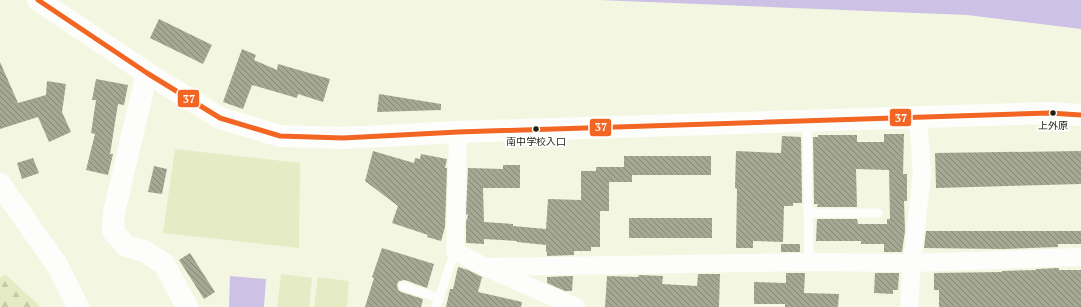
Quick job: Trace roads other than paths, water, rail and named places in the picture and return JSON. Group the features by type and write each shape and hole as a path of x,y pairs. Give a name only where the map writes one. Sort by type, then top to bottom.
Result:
{"main road":[{"path":"38,0 147,73 220,118 280,136 343,138 458,132 807,120 1049,113 1081,115"},
{"path":"147,73 114,212 113,231 126,246 144,251 164,264 187,307"},
{"path":"0,184 57,265 78,307"}],"street":[{"path":"909,307 912,263 922,174 918,117"},
{"path":"458,132 455,251 485,267 576,307"},
{"path":"485,267 810,262 912,263 1081,256"}],"lane":[{"path":"807,120 810,262"},
{"path":"808,213 878,212"},
{"path":"436,307 455,251"},
{"path":"402,286 439,298"}],"place":[{"name":"上外原","path":"1053,113"},
{"name":"南中学校入口","path":"536,129"}]}
